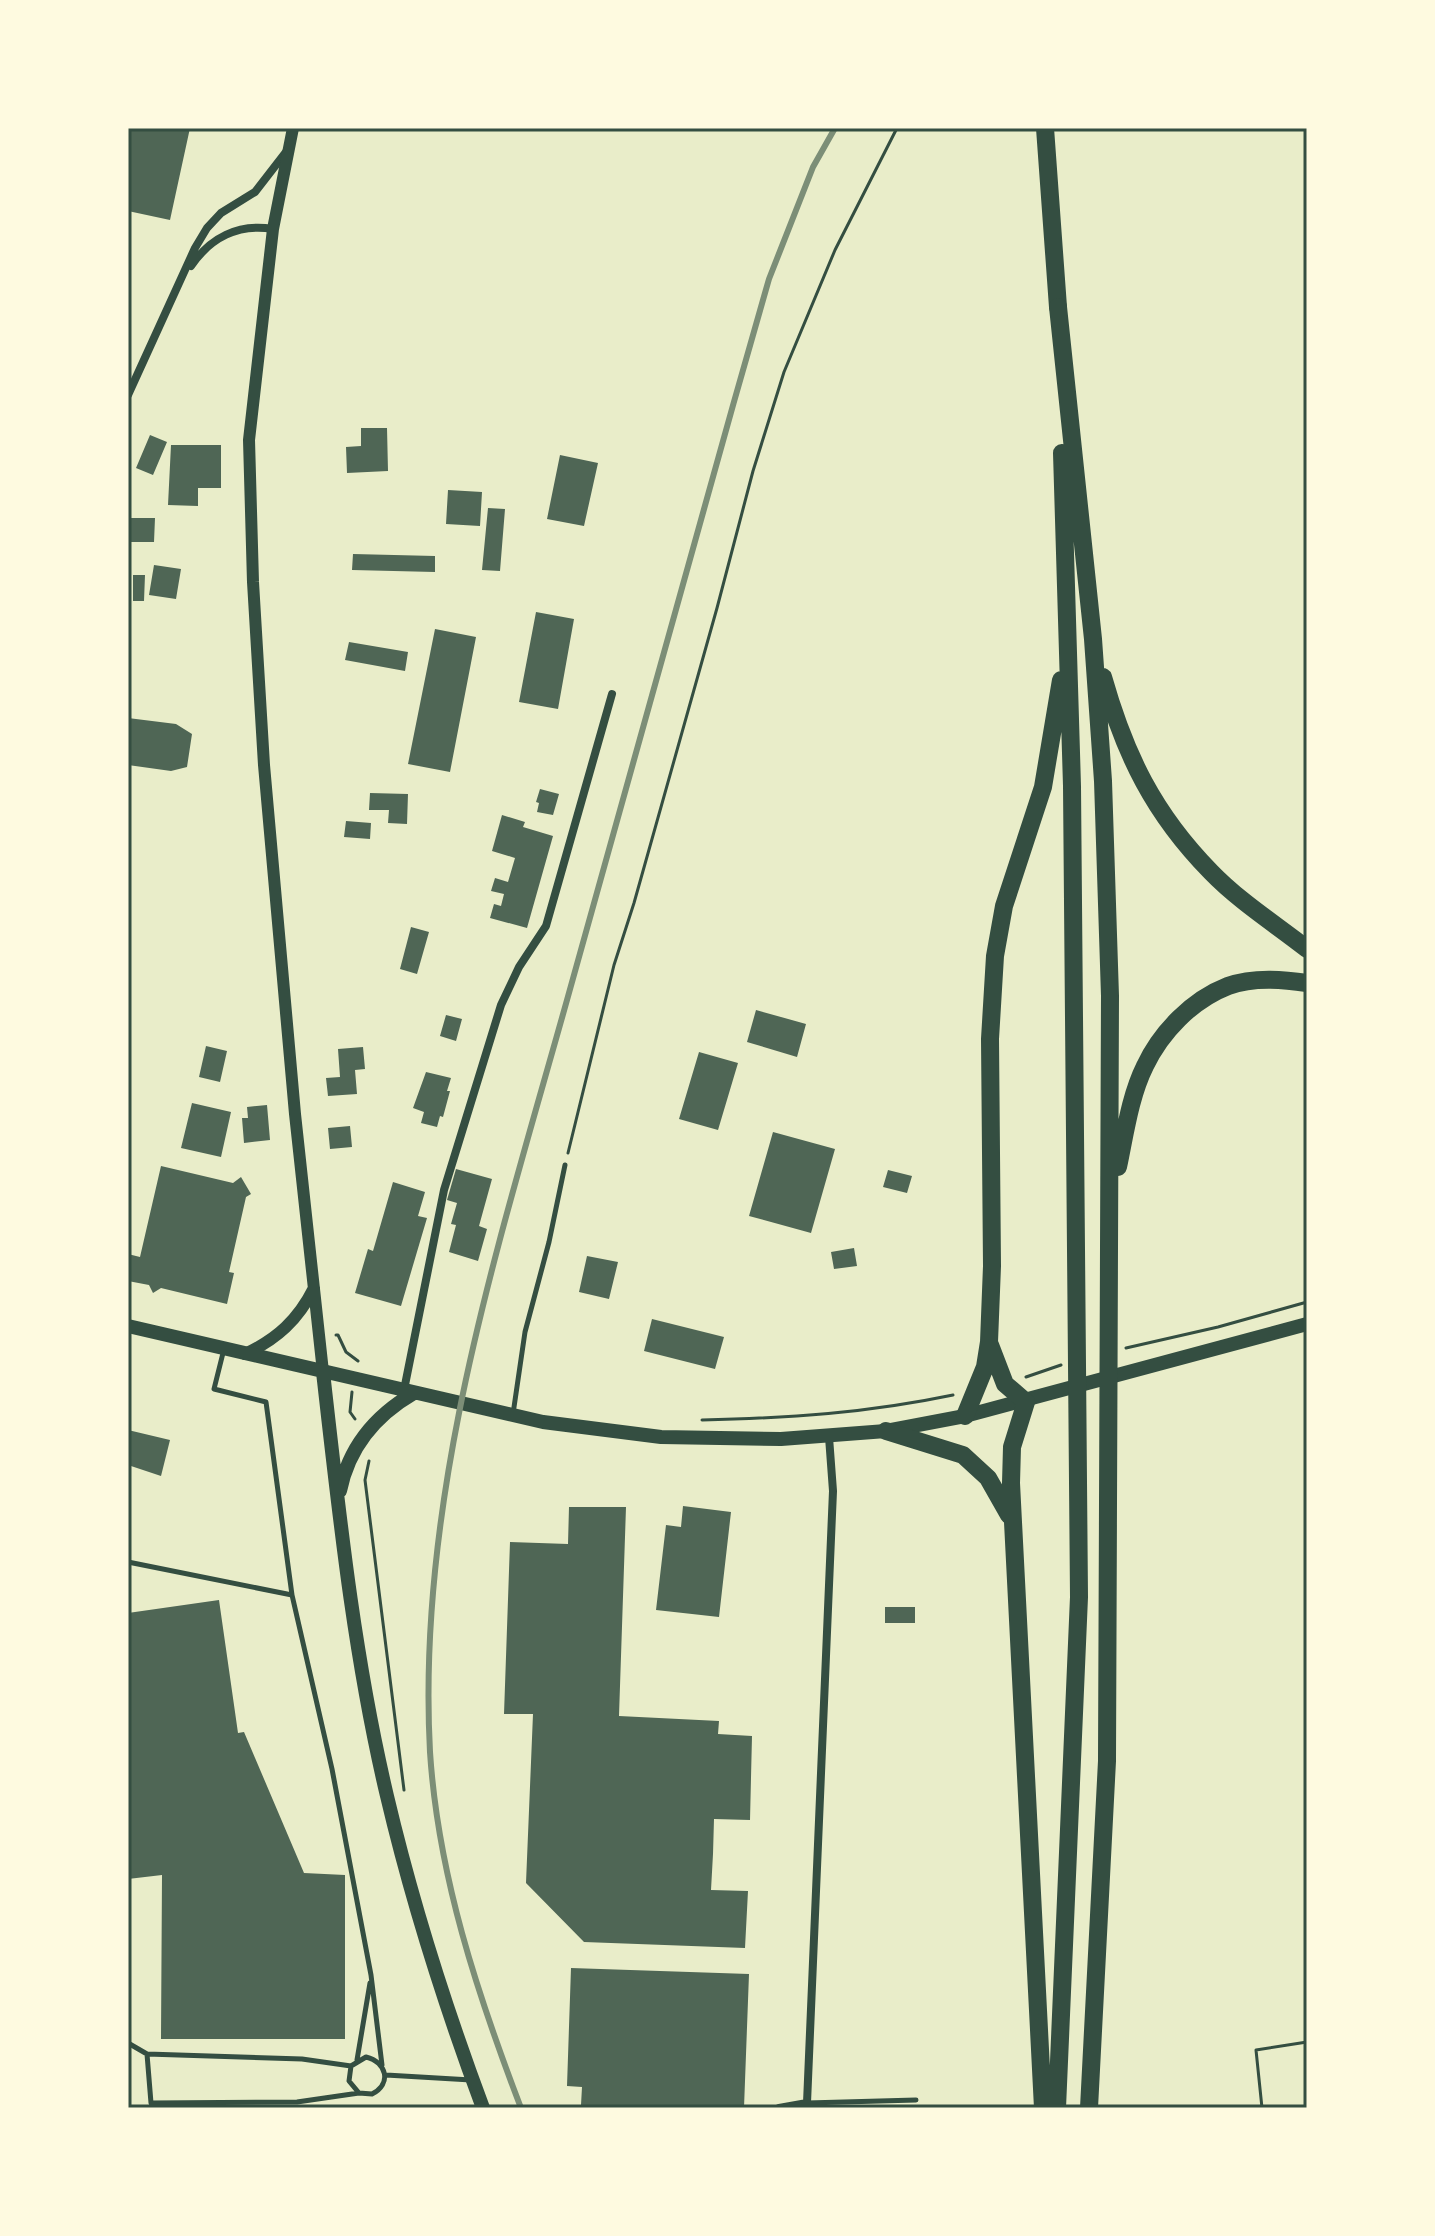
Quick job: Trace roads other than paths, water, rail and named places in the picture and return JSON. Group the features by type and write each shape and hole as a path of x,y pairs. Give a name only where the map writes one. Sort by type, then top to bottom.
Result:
{"highway":[{"path":"1045,128 1058,307 1093,639 1107,854 1110,996 1107,1761 1089,2108"},
{"path":"1057,2108 1079,1597 1072,786 1058,307"},
{"path":"965,1416 985,1367 989,1342 992,1266 990,1039 995,956 1004,906 1043,787 1068,638"},
{"path":"1093,639 1114,714 1151,798 1213,875 1307,949"},
{"path":"1110,1197 1144,1066 1167,1030 1192,1007 1228,986 1278,979 1307,983"},
{"path":"989,1342 1005,1384 1026,1402 1012,1447 1012,1521 1043,2108"},
{"path":"886,1431 963,1455 988,1478 1012,1521"}],"main road":[{"path":"128,1326 513,1416 606,1432 661,1437 829,1437 886,1431 1026,1402 1307,1324"},
{"path":"323,1372 359,1653 386,1794 435,1973 483,2108"},
{"path":"338,1499 349,1460 367,1431 409,1392"}],"street":[{"path":"293,128 273,229 249,440 253,582 264,765 323,1372"},
{"path":"128,395 207,228 221,213 255,192 288,149"},
{"path":"183,276 203,248 218,239 247,228 273,229"},
{"path":"409,1392 444,1190 501,1005 519,967 546,926 612,694"},
{"path":"245,1354 269,1343 287,1329 314,1288"},
{"path":"779,2108 807,2103 833,1491 829,1437"}],"lane":[{"path":"513,1416 525,1332 565,1165"},
{"path":"147,2054 151,2103 297,2102 372,2094 385,2081 386,2075 382,2065 371,1975 332,1769 292,1595 266,1402 214,1389 224,1349"},
{"path":"128,1562 292,1595"},
{"path":"357,2060 371,1975"},
{"path":"128,2043 147,2054 302,2059 351,2066"},
{"path":"359,2093 349,2081 351,2066 366,2057 382,2065"},
{"path":"386,2075 472,2080"},
{"path":"807,2103 916,2100"}],"railway":[{"path":"521,2108 489,2021 462,1933 434,1798 429,1656 436,1561 449,1466 468,1371 515,1184 769,279 813,167 835,128"}]}
